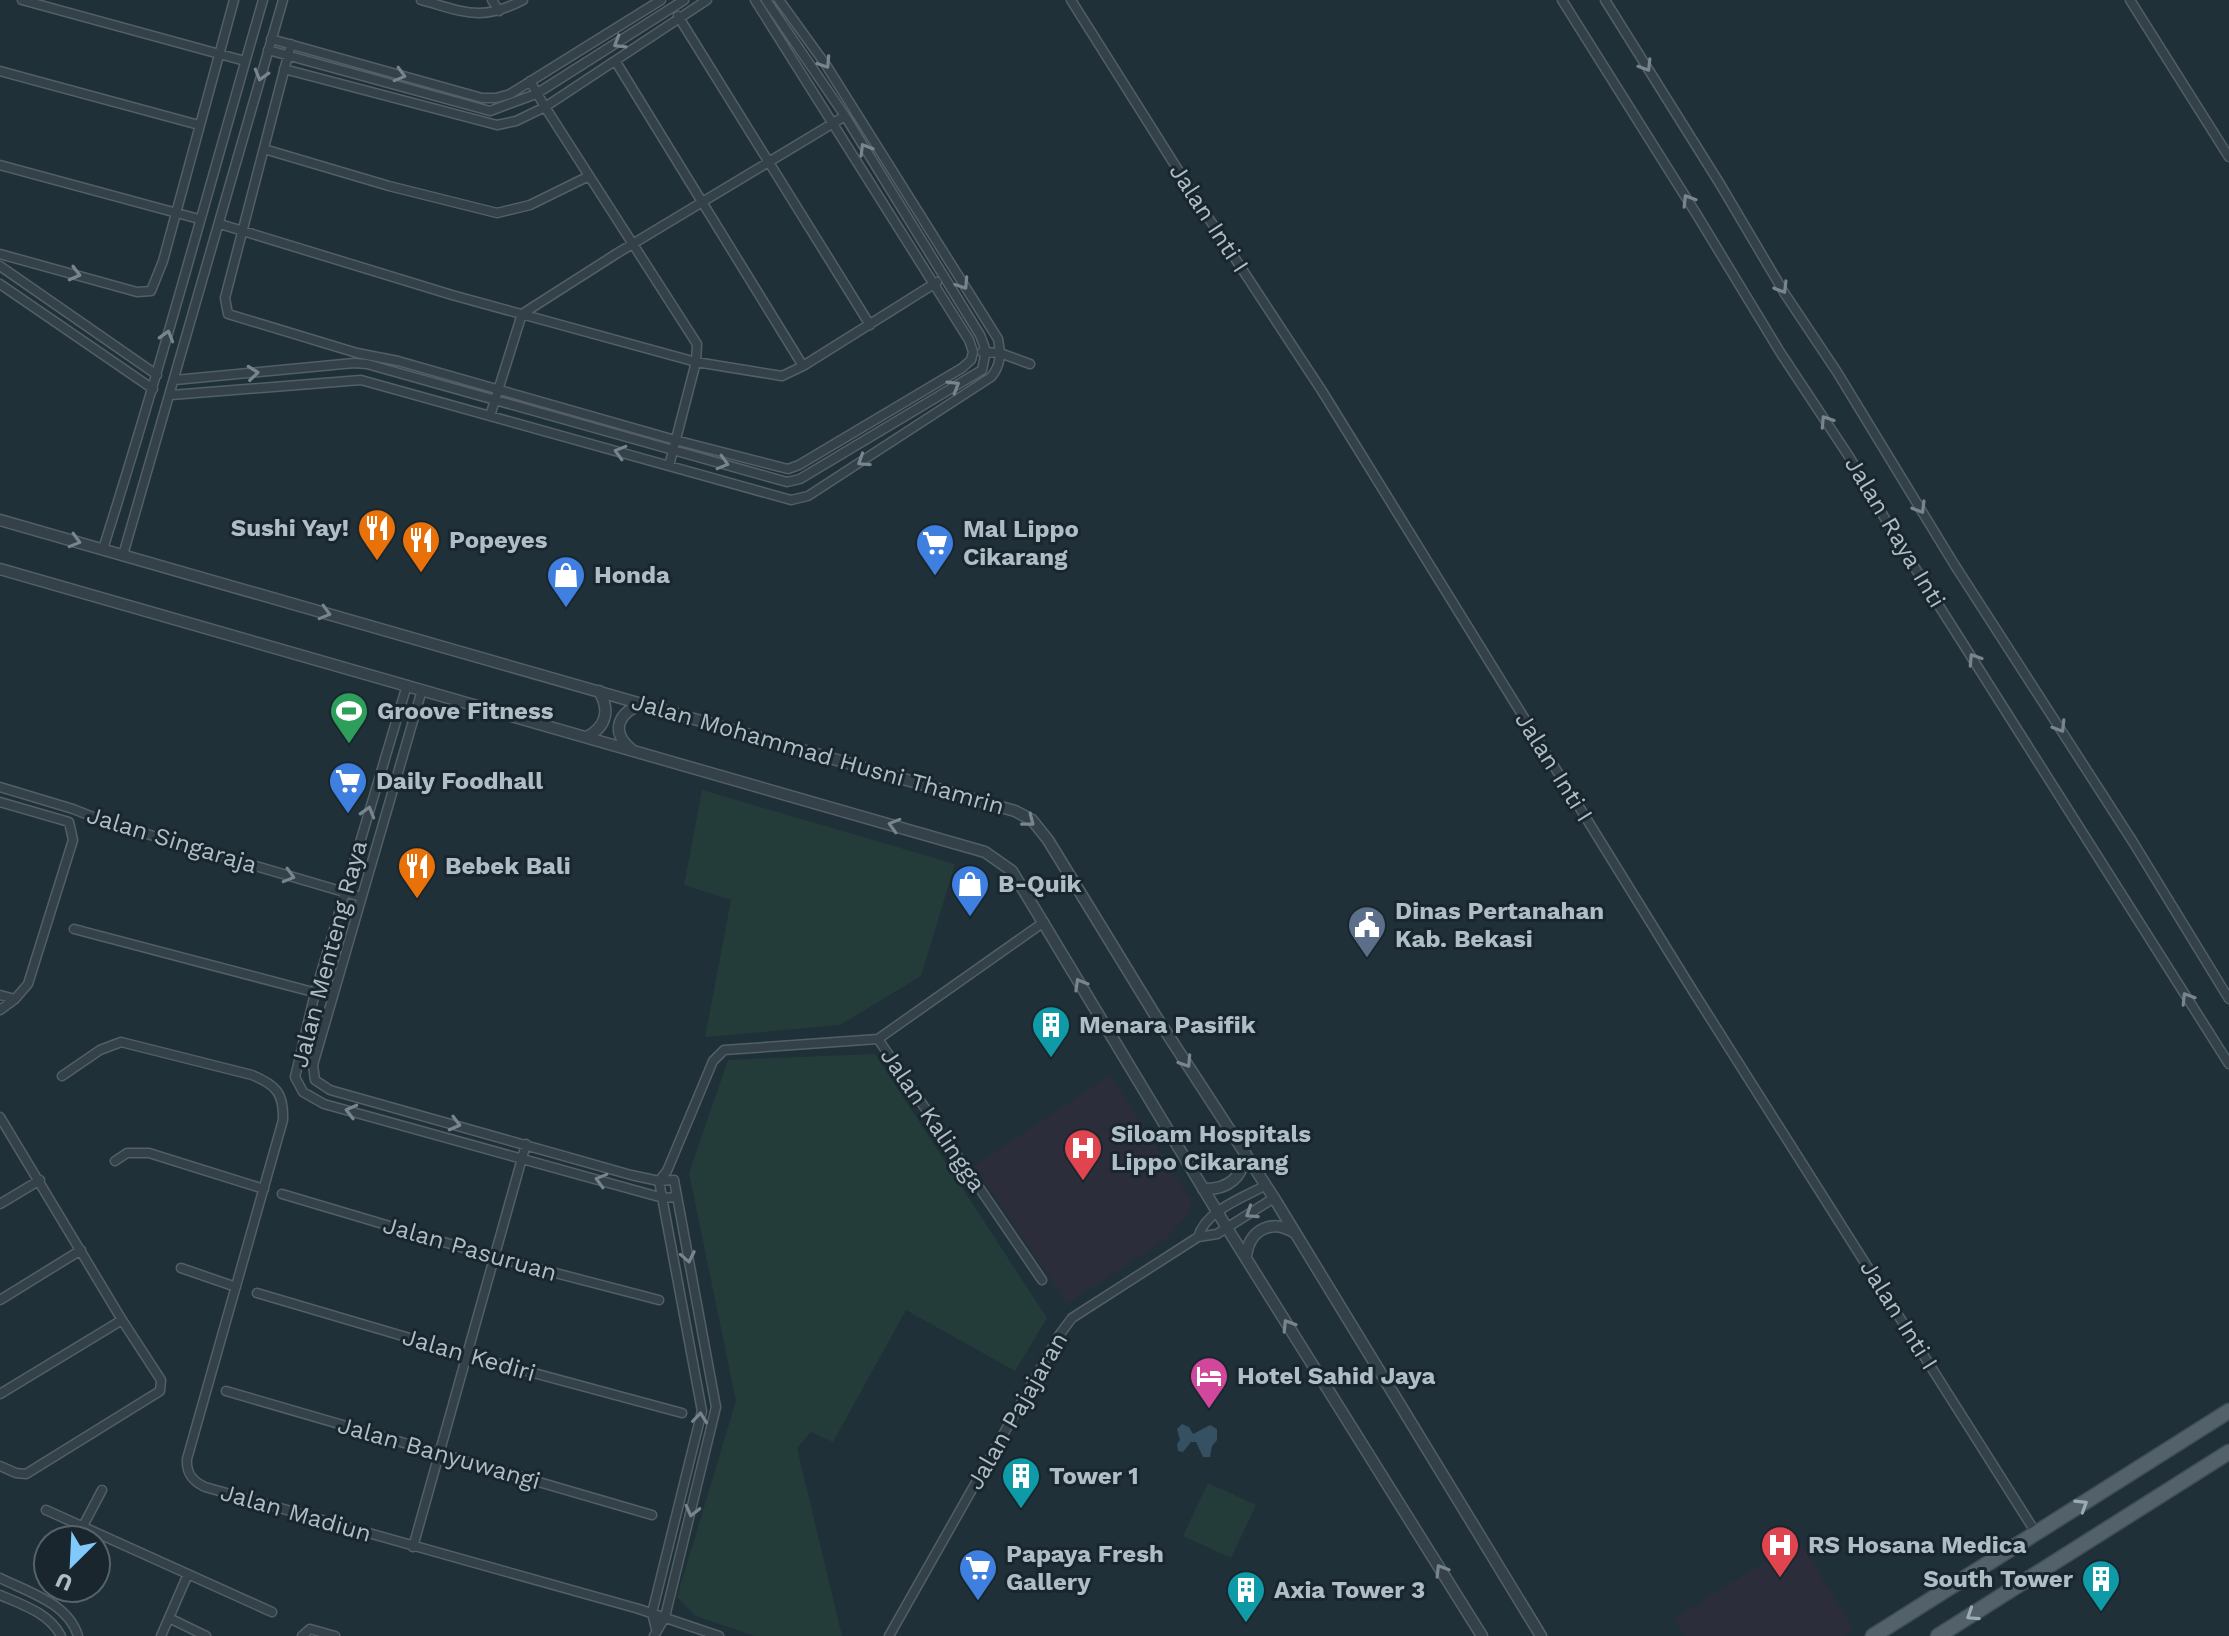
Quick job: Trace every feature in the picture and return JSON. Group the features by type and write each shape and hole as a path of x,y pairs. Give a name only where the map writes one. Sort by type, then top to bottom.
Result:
{"main road":[{"path":"1873,1636 2229,1411"},
{"path":"1938,1636 2229,1452"}],"street":[{"path":"22,0 245,61"},
{"path":"0,254 137,292 146,292 154,286 234,0"},
{"path":"103,549 153,389 206,192 263,0"},
{"path":"123,555 283,0"},
{"path":"421,0 473,14 499,11 523,0"},
{"path":"492,0 499,11"},
{"path":"271,39 482,98 510,94 661,0"},
{"path":"268,50 490,111 536,94 684,0"},
{"path":"284,69 497,125 516,121 545,107 707,0"},
{"path":"674,445 788,469 962,368 971,360 973,352 969,340 755,0"},
{"path":"291,44 225,298 228,314 363,359 497,393 787,482 800,479 982,370 986,351 980,335 845,116 766,0"},
{"path":"171,395 361,380 791,500 808,496 991,377 998,368 1000,353 998,339 804,31 779,0"},
{"name":"Jalan Inti I","path":"1071,0 1322,391 1693,991 2036,1534"},
{"name":"Jalan Raya Inti","path":"1562,0 1780,352 1850,458 1911,562 2229,1064"},
{"name":"Jalan Raya Inti","path":"1605,0 1785,294 1851,394 1954,564 2133,842 2229,999"},
{"path":"2130,0 2229,157"},
{"path":"673,8 870,325"},
{"path":"635,17 642,29"},
{"path":"792,37 804,31"},
{"path":"616,62 803,366"},
{"path":"372,78 376,68"},
{"path":"0,71 199,125"},
{"path":"530,81 697,344 696,362 669,466"},
{"path":"451,114 454,102"},
{"path":"490,416 522,314 845,116"},
{"path":"264,149 389,186 497,213 530,205 589,176"},
{"path":"0,165 199,219"},
{"path":"888,187 899,182"},
{"path":"206,192 227,198"},
{"path":"220,224 696,362 782,376 944,278"},
{"path":"0,266 157,375"},
{"path":"0,284 153,389"},
{"path":"973,352 1000,353 1030,364"},
{"path":"175,380 363,359"},
{"path":"136,445 153,451"},
{"name":"Jalan Mohammad Husni Thamrin","path":"0,520 1015,811 1032,820 1048,840 1155,1015 1296,1233 1541,1636"},
{"name":"Jalan Mohammad Husni Thamrin","path":"0,569 985,852 1012,871 1122,1058 1482,1636"},
{"name":"Jalan Menteng Raya","path":"407,685 315,993 295,1077 303,1092 324,1104 663,1198 677,1197"},
{"name":"Jalan Menteng Raya","path":"422,690 313,1065 315,1080 330,1090 659,1181 674,1180"},
{"path":"587,737 597,732 607,712 599,691"},
{"path":"633,750 622,742 618,729 621,717 631,708 644,704"},
{"name":"Jalan Singaraja","path":"0,787 106,822 361,897"},
{"path":"0,802 69,822 73,840 28,984 0,1010"},
{"path":"878,1039 1044,922"},
{"path":"74,929 332,997"},
{"path":"0,995 15,999"},
{"name":"Jalan Kalingga","path":"659,1181 668,1170 713,1061 724,1050 878,1039 1042,1280"},
{"name":"Jalan Madiun","path":"62,1076 100,1050 121,1042 252,1075 272,1084 284,1109 187,1459 186,1466 192,1478 205,1487 652,1613 719,1636"},
{"path":"0,1117 161,1380 160,1391 26,1474 0,1466"},
{"path":"413,1547 526,1144"},
{"path":"1203,1189 1224,1187 1234,1181 1245,1163 1245,1152"},
{"path":"115,1161 127,1153 149,1153 264,1189"},
{"path":"655,1632 665,1617 716,1407 674,1180 668,1170"},
{"path":"0,1204 40,1180"},
{"path":"655,1632 652,1613 702,1411 659,1181"},
{"name":"Jalan Pajajaran","path":"1198,1237 1200,1228 1217,1212 1266,1185"},
{"name":"Jalan Pasuruan","path":"282,1194 494,1257 659,1300"},
{"name":"Jalan Pajajaran","path":"889,1636 1060,1334 1072,1318 1198,1237 1207,1237 1227,1228 1274,1198"},
{"path":"1246,1257 1247,1245 1253,1235 1263,1228 1274,1225 1296,1233"},
{"path":"0,1300 81,1250"},
{"path":"181,1268 236,1287"},
{"name":"Jalan Kediri","path":"257,1293 467,1355 682,1413"},
{"path":"0,1394 122,1320"},
{"name":"Jalan Banyuwangi","path":"226,1391 652,1515"},
{"path":"84,1524 102,1490"},
{"path":"46,1510 78,1524"},
{"path":"112,1539 272,1612"},
{"path":"161,1636 188,1574"},
{"path":"0,1578 49,1601 64,1612 78,1636"},
{"path":"0,1595 41,1614 55,1625 61,1636"},
{"path":"169,1618 206,1636"},
{"path":"302,1636 310,1629 335,1636"}],"shaded area":[{"name":"Siloam Hospitals Lippo Cikarang","path":"1110,1075 1191,1199 1191,1206 1187,1216 1166,1239 1067,1304 974,1166"},
{"path":"1182,1424 1189,1427 1193,1434 1210,1425 1217,1429 1217,1440 1210,1457 1203,1457 1196,1442 1191,1442 1183,1452 1178,1451 1180,1440 1177,1429"},
{"name":"RS Hosana Medica","path":"1799,1540 1854,1630 1845,1636 1685,1636 1674,1619"}],"green space":[{"path":"702,790 955,864 921,976 840,1025 705,1037 731,900 684,885"},
{"path":"875,1054 1047,1318 1015,1371 906,1310 833,1442 811,1432 797,1448 842,1636 755,1636 696,1616 677,1597 736,1401 689,1173 728,1060"},
{"path":"1208,1483 1256,1505 1231,1558 1183,1536"}],"place":[{"name":"Sushi Yay!","path":"377,562"},
{"name":"Popeyes","path":"421,574"},
{"name":"Mal Lippo Cikarang","path":"935,577"},
{"name":"Honda","path":"566,609"},
{"name":"Groove Fitness","path":"349,745"},
{"name":"Daily Foodhall","path":"348,815"},
{"name":"Bebek Bali","path":"417,900"},
{"name":"B-Quik","path":"970,918"},
{"name":"Dinas Pertanahan Kab. Bekasi","path":"1367,959"},
{"name":"Menara Pasifik","path":"1051,1059"},
{"name":"Siloam Hospitals Lippo Cikarang","path":"1083,1182"},
{"name":"Hotel Sahid Jaya","path":"1209,1410"},
{"name":"Tower 1","path":"1021,1510"},
{"name":"RS Hosana Medica","path":"1780,1579"},
{"name":"Papaya Fresh Gallery","path":"978,1602"},
{"name":"South Tower","path":"2101,1613"},
{"name":"Axia Tower 3","path":"1246,1624"}]}
